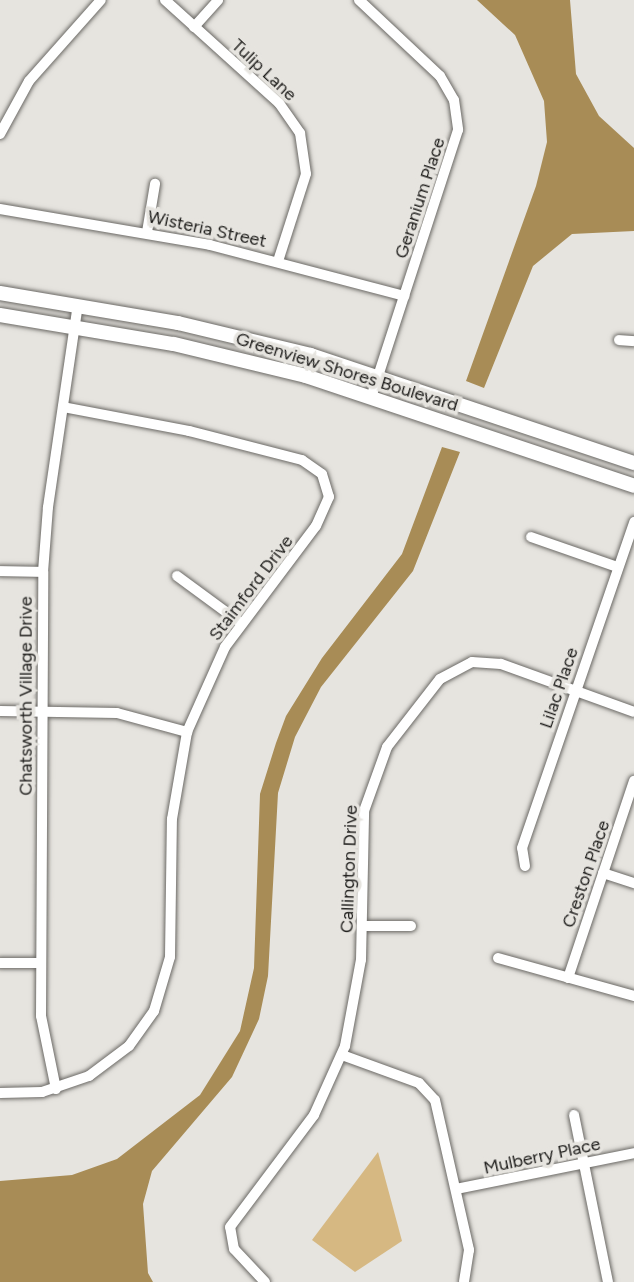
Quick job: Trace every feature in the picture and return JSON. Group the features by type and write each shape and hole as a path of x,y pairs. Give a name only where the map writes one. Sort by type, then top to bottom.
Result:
{"street":[{"path":"0,134 29,81 101,0"},
{"name":"Tulip Lane","path":"165,0 285,109 300,133 306,174 278,261"},
{"path":"194,27 218,0"},
{"name":"Geranium Place","path":"359,0 438,73 457,116 456,144 371,397"},
{"path":"147,232 155,184"},
{"name":"Wisteria Street","path":"0,209 147,232 278,261 404,296"},
{"name":"Greenview Shores Boulevard","path":"0,293 78,305 244,338 378,376 634,463"},
{"name":"Chatsworth Village Drive","path":"56,1089 42,1031 43,572 78,305"},
{"name":"Greenview Shores Boulevard","path":"0,315 240,359 371,397 634,486"},
{"path":"619,340 634,341"},
{"name":"Staimford Drive","path":"0,1093 56,1089 89,1076 119,1056 147,1024 162,992 171,949 175,790 187,732 211,673 241,623 326,510 328,490 320,471 302,460 254,446 63,407"},
{"name":"Lilac Place","path":"525,866 522,848 574,690 634,522"},
{"path":"531,537 617,567"},
{"path":"0,571 43,572"},
{"path":"177,576 241,623"},
{"name":"Callington Drive","path":"265,1282 234,1249 230,1234 232,1219 298,1139 342,1055 359,988 362,834 371,782 387,747 440,679 458,666 487,661 574,690"},
{"path":"574,690 634,712"},
{"path":"0,711 117,713 187,732"},
{"name":"Creston Place","path":"568,978 634,781"},
{"path":"603,873 634,883"},
{"path":"362,926 411,926"},
{"path":"498,958 634,996"},
{"path":"0,963 41,963"},
{"path":"342,1055 411,1080 431,1093 441,1114 469,1255 464,1282"},
{"path":"574,1115 608,1282"},
{"name":"Mulberry Place","path":"456,1189 634,1153"}],"shaded area":[{"path":"477,0 570,0 576,74 599,116 634,148 634,231 572,234 533,266 484,388 466,381 536,186 547,142 544,101 515,35"},
{"path":"442,447 460,452 413,571 321,687 295,737 278,793 268,976 259,1019 232,1077 152,1171 143,1204 148,1273 153,1282 0,1282 0,1181 72,1175 117,1159 200,1095 240,1031 254,968 260,794 276,743 286,716 322,658 402,554"},
{"path":"378,1152 402,1241 355,1272 312,1240"}]}
